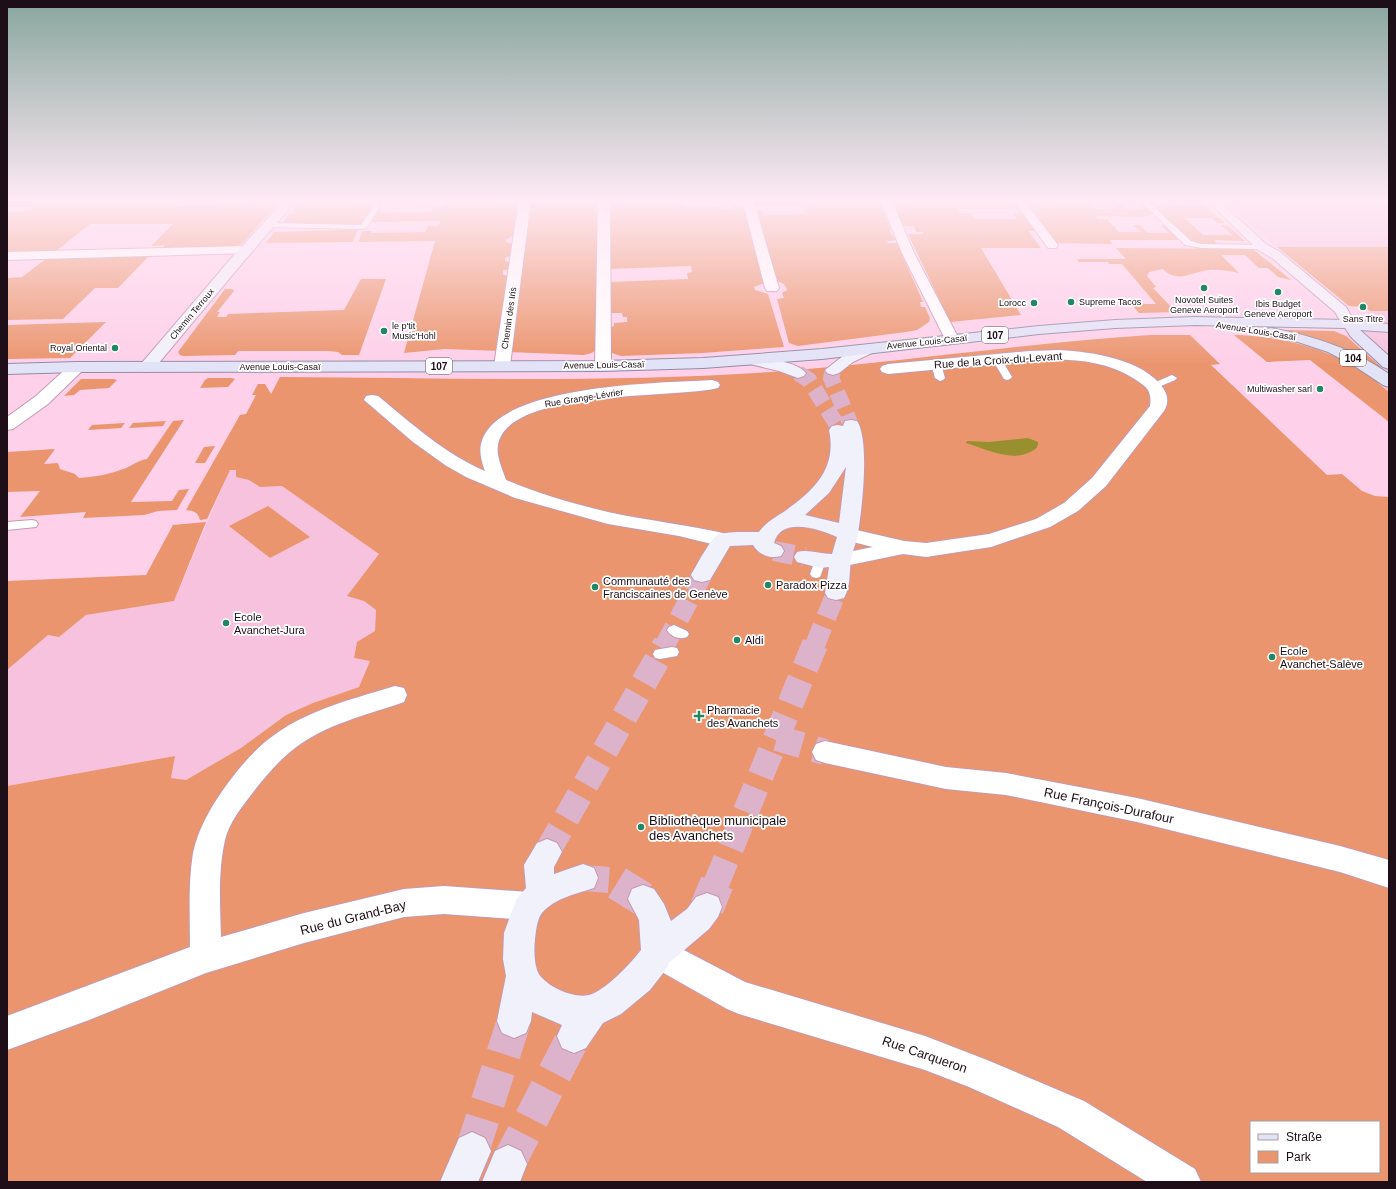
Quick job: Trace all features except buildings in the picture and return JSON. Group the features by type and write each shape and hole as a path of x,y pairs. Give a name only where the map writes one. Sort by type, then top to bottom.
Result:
{"main road":[{"name":"Avenue Louis-Casaï","path":"1349,324 1372,320 1389,320"},
{"name":"Avenue Louis-Casaï","path":"1198,321 1275,332 1314,342 1354,358 1389,382"},
{"name":"Avenue Louis-Casaï","path":"7,369 78,367 603,366 752,360 1110,324 1198,321 1349,324 1389,328"},
{"name":"104","path":"1349,324 1356,334 1389,364"}],"street":[{"path":"7,256 71,254"},
{"name":"Chemin Terroux","path":"147,367 242,254"},
{"name":"Chemin des Iris","path":"502,366 517,254"},
{"path":"603,366 604,254"},
{"path":"763,254 772,288"},
{"path":"909,254 952,339"},
{"path":"1275,254 1341,310 1349,324"},
{"path":"832,370 848,359 869,349"},
{"name":"Rue de la Croix-du-Levant","path":"888,369 938,371 997,359 1050,355 1084,356 1109,362 1130,370 1154,386"},
{"path":"752,360 784,367 798,373"},
{"path":"7,425 42,400 78,367"},
{"name":"Rue Grange-Lévrier","path":"498,484 489,448 490,441 504,424 514,416 526,410 547,402 622,391 712,386"},
{"path":"770,541 789,520 831,527 848,534 904,548 926,550 991,540 1042,523 1071,507 1099,482 1158,407 1159,395 1154,386"},
{"path":"372,400 419,438 451,461 498,484 550,503 588,513 724,540 770,541 816,496 834,472 842,451 841,438 844,425 856,448 848,534 820,563"},
{"path":"702,575 711,558 724,540"},
{"path":"820,563 904,548"},
{"path":"820,563 840,573 836,593"},
{"path":"206,957 205,874 211,838 230,801 254,769 275,749 287,741 324,719 395,695"},
{"name":"Rue François-Durafour","path":"825,752 946,778 1006,784 1137,810 1332,858 1389,874"},
{"path":"514,1021 522,976 518,952 521,926 534,901 539,865 547,852"},
{"path":"534,901 565,882 583,878"},
{"path":"643,899 657,923 657,952"},
{"name":"Rue du Grand-Bay","path":"7,1033 89,1004 206,957 304,928 404,903 444,900 534,901"},
{"path":"522,976 534,995 550,1004 570,1010 583,1024 616,998 638,978 657,952 698,919 707,907"},
{"name":"Rue Carqueron","path":"657,952 739,997 925,1053 975,1072 1071,1114 1182,1182"}],"lane":[{"path":"997,359 1007,377"},
{"path":"1154,386 1172,378"},
{"path":"7,526 32,524"}],"shaded area":[{"path":"1370,311 1389,311 1389,392 1358,368 1381,367 1346,336"},
{"path":"1028,438 1038,442 1036,448 1016,456 999,454 966,443 967,441 989,442"},
{"name":"Ecole Avanchet-Jura","path":"230,469 237,470 236,477 249,480 260,487 282,486 380,554 348,596 364,601 376,610 375,632 357,643 354,658 370,661 359,687 313,703 286,715 241,748 186,780 171,778 175,756 7,786 7,670 48,635 59,637 86,615 174,601"}],"green space":[{"path":"431,254 513,254 505,258 505,261 513,263 511,269 503,270 503,275 508,275 501,351 445,349 404,353"},
{"path":"521,254 598,254 597,348 591,353 583,355 509,352"},
{"path":"610,254 756,254 764,283 754,287 755,290 768,294 784,347 702,353 621,356 609,352 609,328 614,326 614,323 627,322 627,317 623,317 622,313 610,313 610,282 688,279 687,273 692,272 691,266 610,269"},
{"path":"769,254 902,254 923,302 920,302 921,307 925,307 930,318 929,322 917,330 798,346 789,343 777,299 784,298 782,293 787,290 786,286 776,281"},
{"path":"918,254 985,254 1021,315 950,322"},
{"path":"1122,254 1260,254 1291,280 1278,277 1268,268 1259,268 1245,255 1221,255 1239,273 1224,270 1212,270 1185,276 1174,276 1163,269 1149,272 1147,276 1156,287 1153,288 1176,312 1139,313 1131,304 1156,304 1122,264 1109,264 1108,262 1079,262 1077,259 1126,259"},
{"path":"1286,254 1389,254 1389,311 1370,311 1364,307 1349,306"},
{"path":"150,255 118,288 95,288 63,319 7,320 7,278 22,277 47,258"},
{"path":"361,279 386,279 359,355 342,355 338,352 329,351 238,351 235,355 183,356 178,352 225,289 232,289 234,291 217,312 220,312 217,317 226,317 228,314 344,310"},
{"path":"106,322 70,358 7,359 7,325"},
{"path":"1284,330 1334,331 1346,336 1381,367 1378,368"},
{"path":"1150,335 1190,335 1220,364 1211,365 1327,475 1342,474 1362,491 1375,496 1389,497 1389,1182 7,1182 7,786 175,756 171,778 186,780 241,748 286,715 313,703 359,687 370,661 354,658 357,642 375,631 376,610 364,601 347,596 379,554 282,486 260,487 249,480 236,477 236,470 230,470 207,519 200,520 195,512 186,510 240,415 246,414 256,395 252,395 258,384 265,384 271,394 280,377 587,379 648,378 771,372 866,364 1055,343"},
{"path":"1234,335 1266,337 1313,348 1343,360 1361,370 1389,392 1389,422 1310,360 1267,362"},
{"path":"208,378 235,379 228,387 200,388"},
{"path":"81,379 117,380 109,388 80,390 74,395 64,396"},
{"path":"184,420 131,502 172,501 179,490 189,489 177,510 158,511 144,515 83,518 86,512 20,517 40,491 7,492 7,452 55,449 44,464 58,463 60,469 75,474 79,478 109,474 147,459 173,421"},
{"path":"166,421 163,426 129,428 133,423"},
{"path":"125,423 121,428 88,430 92,425"},
{"path":"215,446 205,463 195,463 204,447"},
{"path":"268,506 310,537 270,558 229,526"},
{"path":"206,522 174,601 86,615 59,637 48,635 7,670 7,581 146,575 173,525"}],"tunnel":[{"path":"833,370 831,378 851,425"},
{"path":"798,373 809,380 837,425"},
{"path":"774,551 804,557"},
{"path":"665,645 702,575"},
{"path":"815,645 836,593"},
{"path":"547,852 666,644"},
{"path":"716,884 815,644"},
{"path":"777,738 825,752"},
{"path":"583,878 609,880 620,884"},
{"path":"617,883 643,899"},
{"path":"707,907 717,883"},
{"path":"472,1151 514,1021"},
{"path":"508,1164 574,1036"}],"place":[{"name":"Novotel Suites Geneve Aeroport","path":"1204,288"},
{"name":"Ibis Budget Geneve Aeroport","path":"1278,292"},
{"name":"Supreme Tacos","path":"1071,302"},
{"name":"Lorocc","path":"1034,303"},
{"name":"Sans Titre","path":"1363,307"},
{"name":"le p'tit Music'Hohl","path":"384,331"},
{"name":"Royal Oriental","path":"115,348"},
{"name":"Multiwasher sarl","path":"1320,389"},
{"name":"Paradox Pizza","path":"768,585"},
{"name":"Communauté des Franciscaines de Genève","path":"595,587"},
{"name":"Ecole Avanchet-Jura","path":"226,623"},
{"name":"Aldi","path":"737,640"},
{"name":"Ecole Avanchet-Salève","path":"1272,657"},
{"name":"Pharmacie des Avanchets","path":"699,716"},
{"name":"Bibliothèque municipale des Avanchets","path":"641,827"}]}
